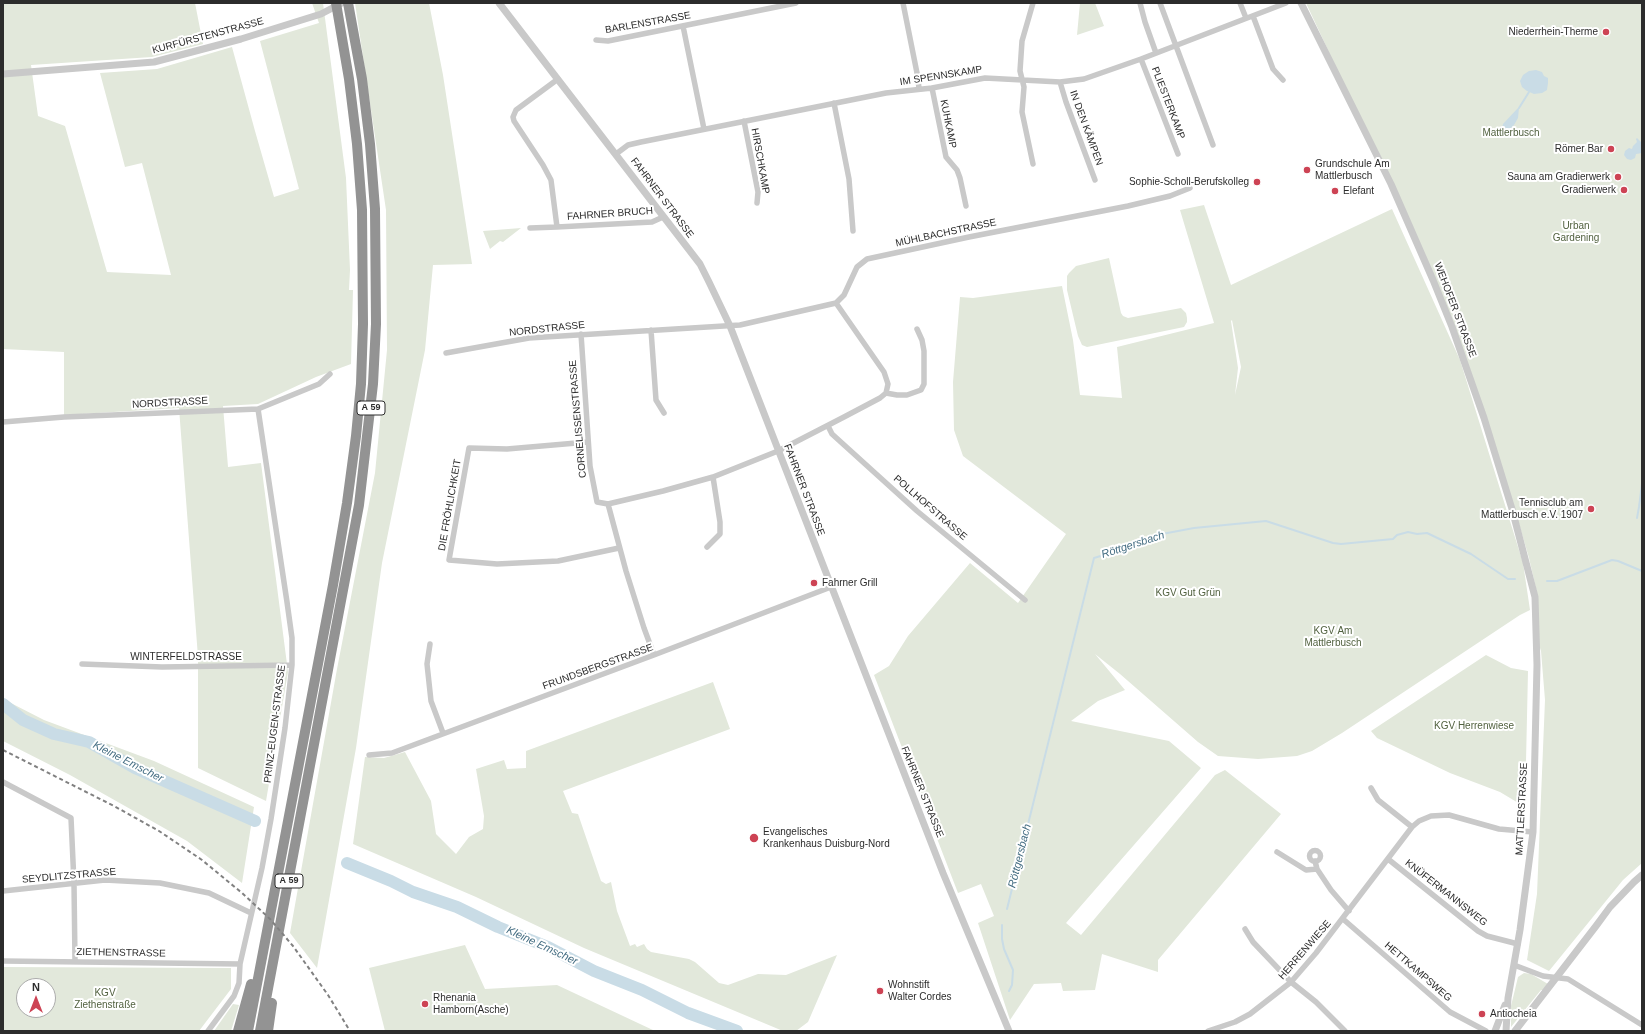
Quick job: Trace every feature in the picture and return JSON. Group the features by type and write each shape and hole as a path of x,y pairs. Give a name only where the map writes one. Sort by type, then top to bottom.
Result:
{"highway":[{"name":"A 59","path":"248,1031 344,518 356,436 363,324 362,210 357,144 349,79 336,3"},
{"name":"A 59","path":"260,1031 358,513 373,384 376,324 375,209 370,144 362,78 346,4"},
{"path":"238,1031 246,1000 264,944"},
{"path":"268,1031 275,956"}],"street":[{"name":"FAHRNER STRASSE","path":"499,3 700,264 730,326 943,873 1009,1031"},
{"name":"BARLENSTRASSE","path":"596,40 608,41 796,3"},
{"path":"903,3 918,78 918,90"},
{"path":"1033,3 1022,41 1020,71 1021,80 1024,87 1023,118 1033,164"},
{"path":"1140,3 1156,53"},
{"path":"1160,3 1213,145"},
{"path":"1240,3 1246,18"},
{"name":"IM SPENNSKAMP","path":"616,154 628,145 886,93 932,88 985,78 1060,82 1084,79 1141,59 1286,3"},
{"name":"WEHOFER STRASSE","path":"1301,3 1391,184 1431,273 1452,327 1484,418 1527,559 1536,597 1537,643"},
{"name":"KURFÜRSTENSTRASSE","path":"3,74 154,62 241,39 315,16 346,4"},
{"path":"1253,16 1273,69 1283,80"},
{"path":"683,26 704,129"},
{"name":"PLIESTERKAMP","path":"1141,59 1178,154"},
{"name":"FAHRNER BRUCH","path":"557,227 551,180 514,121 513,117 516,110 558,79"},
{"name":"IN DEN KÄMPEN","path":"1060,82 1095,180"},
{"name":"KUHKAMP","path":"932,88 946,157 957,170 966,206"},
{"path":"834,103 849,180 853,231"},
{"name":"HIRSCHKAMP","path":"744,121 758,192 757,204"},
{"name":"MÜHLBACHSTRASSE","path":"836,304 844,295 857,267 867,259 969,237 1128,206 1170,196 1190,188"},
{"name":"FAHRNER BRUCH","path":"530,228 652,222 663,217"},
{"path":"654,655 619,548 608,504 713,477 778,451 828,426 880,398 886,393 888,384 884,372 836,304 730,326"},
{"name":"NORDSTRASSE","path":"446,353 529,338 730,326"},
{"path":"886,393 907,395 921,390 924,384 924,351 922,340 917,329"},
{"path":"650,330 656,400 664,413"},
{"name":"CORNELISSENSTRASSE","path":"581,334 590,466 597,502 608,504"},
{"name":"NORDSTRASSE","path":"3,422 64,417 258,409 319,384 330,374"},
{"name":"PRINZ-EUGEN-STRASSE","path":"208,1031 234,996 239,983 240,964 262,868 271,819 285,728 292,665 292,638 258,409"},
{"name":"POLLHOFSTRASSE","path":"828,426 838,439 918,511 1025,600"},
{"name":"DIE FRÖHLICHKEIT","path":"588,442 514,449 469,448 449,560 497,564 534,563 558,561 619,548"},
{"path":"707,547 720,534 720,522 713,477"},
{"name":"FRUNDSBERGSTRASSE","path":"369,755 392,753 831,587"},
{"name":"MATTLERSTRASSE","path":"1506,1031 1508,998 1518,944 1533,832 1537,643"},
{"path":"430,644 427,664 431,701 443,733"},
{"name":"WINTERFELDSTRASSE","path":"82,664 162,667 292,665"},
{"path":"3,782 71,818 75,962"},
{"path":"1371,788 1378,800 1412,827"},
{"name":"HERRENWIESE","path":"1208,1031 1235,1022 1250,1014 1291,982 1343,919 1412,827 1419,821 1431,816 1449,816 1499,829 1533,832"},
{"path":"1277,852 1306,870 1316,869"},
{"name":"KNÜFERMANNSWEG","path":"1388,859 1478,931 1487,936 1518,944"},
{"path":"1315,861 1316,869 1349,911"},
{"path":"1515,1031 1610,907 1642,875"},
{"name":"SEYDLITZSTRASSE","path":"3,891 105,880 132,881 185,887 216,896 251,913"},
{"name":"HETTKAMPSWEG","path":"1343,919 1450,1012 1486,1031"},
{"path":"1245,929 1253,942 1291,982 1316,1002 1345,1031"},
{"name":"ZIETHENSTRASSE","path":"3,961 240,964"},
{"path":"1514,965 1543,976 1568,979 1642,1025"},
{"name":"MATTLERSTRASSE","path":"1495,1031 1508,998"}],"green space":[{"path":"3,3 195,3 203,44 152,57 31,65 38,116 65,126 107,272 171,275 142,163 125,167 100,73 157,69 232,47 274,197 299,189 260,41 319,23 312,3 323,3 346,178 350,270 349,290 353,290 351,364 316,377 258,404 223,406 228,467 261,463 288,672 266,801 198,768 198,657 179,408 64,415 64,352 3,349"},
{"path":"355,3 429,3 443,75 472,264 433,265 425,350 382,563 356,748 317,968 290,933 337,669 375,473 387,350 386,210"},
{"path":"1080,3 1095,3 1104,26 1077,35"},
{"name":"Mattlerbusch","path":"1306,3 1642,3 1642,863 1623,880 1549,971 1527,960 1537,894 1545,700 1541,651 1538,642 1538,597 1529,558 1515,510 1454,327 1370,140"},
{"path":"1204,205 1231,285 1392,209 1460,360 1523,563 1530,610 1520,615 1342,733 1312,751 1297,756 1258,759 1218,756 1198,742 1095,654 1125,690 1098,701 1071,721 1169,741 1201,768 1066,923 1081,935 1215,775 1225,770 1281,814 1158,960 1158,972 1102,954 1095,990 1063,991 1061,983 1034,984 1010,1020 978,923 994,916 981,884 958,893 874,675 889,666 908,636 970,563 1018,603 1066,534 963,456 954,430 953,382 960,297 973,298 1062,286 1073,340 1080,395 1122,398 1117,347 1214,323 1180,210","holes":["1232,320 1241,367 1235,395 1238,368"]},
{"path":"521,228 503,242 500,241 490,249 483,231"},
{"path":"1109,258 1121,313 1123,316 1128,318 1181,308 1186,313 1187,318 1187,322 1184,327 1087,347 1082,345 1078,336 1067,290 1067,276 1076,266"},
{"name":"KGV Herrenwiese","path":"1486,655 1511,668 1528,671 1525,807 1500,792 1450,773 1377,738 1371,731"},
{"path":"713,682 730,729 563,791 572,813 578,814 601,881 606,884 611,882 617,911 630,946 635,944 637,947 644,944 651,952 689,959 695,962 719,983 728,985 758,974 786,975 837,955 808,1022 796,1031 783,1031 584,948 476,897 353,844 365,757 384,758 405,752 431,801 436,834 456,854 469,837 483,829 484,816 476,769 504,760 507,769 526,768 526,751"},
{"path":"3,699 44,720 154,761 254,807 242,883 187,841 70,775 3,741"},
{"path":"465,945 485,989 557,985 655,1031 385,1031 369,968"},
{"name":"KGV Ziethenstraße","path":"3,967 231,968 231,989 199,1031 3,1031"},
{"path":"1524,973 1531,974 1548,984 1546,990 1541,990 1511,1027 1511,1006 1518,977"},
{"path":"233,1004 239,1005 231,1031 214,1031"}],"water":[{"path":"1536,70 1542,72 1544,76 1548,78 1548,83 1547,90 1542,93 1534,94 1522,87 1520,81 1523,75 1529,71"},
{"path":"1518,108 1518,118 1514,125 1510,129 1504,130 1502,128 1503,124"},
{"path":"1637,138 1642,143 1642,153 1636,154 1635,158 1631,160 1627,159 1624,155 1625,151 1629,148 1632,149 1637,142"}],"waterway":[{"path":"1519,108 1529,92"},
{"path":"1637,518 1642,484"},
{"name":"Röttgersbach","path":"1007,909 1094,558 1140,544 1148,539 1156,538 1162,534 1194,528 1266,521 1333,543 1341,544 1393,539 1397,535 1408,532 1417,534 1427,533 1471,554 1508,579 1515,579"},
{"name":"Röttgersbach","path":"1547,581 1557,581 1612,560 1642,571"},
{"name":"Kleine Emscher","path":"3,704 23,720 54,734 89,742 135,768 255,821"},
{"name":"Kleine Emscher","path":"347,863 391,881 413,892 457,907 498,927 548,947 594,971 642,990 688,1013 737,1031"},
{"name":"Röttgersbach","path":"1002,925 1004,949 1013,970 1012,985 1009,991"}],"railway":[{"path":"3,750 114,806 159,831 202,860 242,893 270,919 293,946 328,995 350,1031"}],"place":[{"name":"Niederrhein-Therme","path":"1606,32"},
{"name":"Römer Bar","path":"1611,149"},
{"name":"Grundschule Am Mattlerbusch","path":"1307,170"},
{"name":"Sauna am Gradierwerk","path":"1618,177"},
{"name":"Sophie-Scholl-Berufskolleg","path":"1257,182"},
{"name":"Gradierwerk","path":"1624,190"},
{"name":"Elefant","path":"1335,191"},
{"name":"Tennisclub am Mattlerbusch e.V. 1907","path":"1591,509"},
{"name":"Fahrner Grill","path":"814,583"},
{"name":"Evangelisches Krankenhaus Duisburg-Nord","path":"754,838"},
{"name":"Wohnstift Walter Cordes","path":"880,991"},
{"name":"Rhenania Hamborn(Asche)","path":"425,1004"},
{"name":"Antiocheia","path":"1482,1014"}],"park label":[{"name":"Urban Gardening","path":"1576,232"},
{"name":"KGV Gut Grün","path":"1188,593"},
{"name":"KGV Am Mattlerbusch","path":"1333,636"}]}
